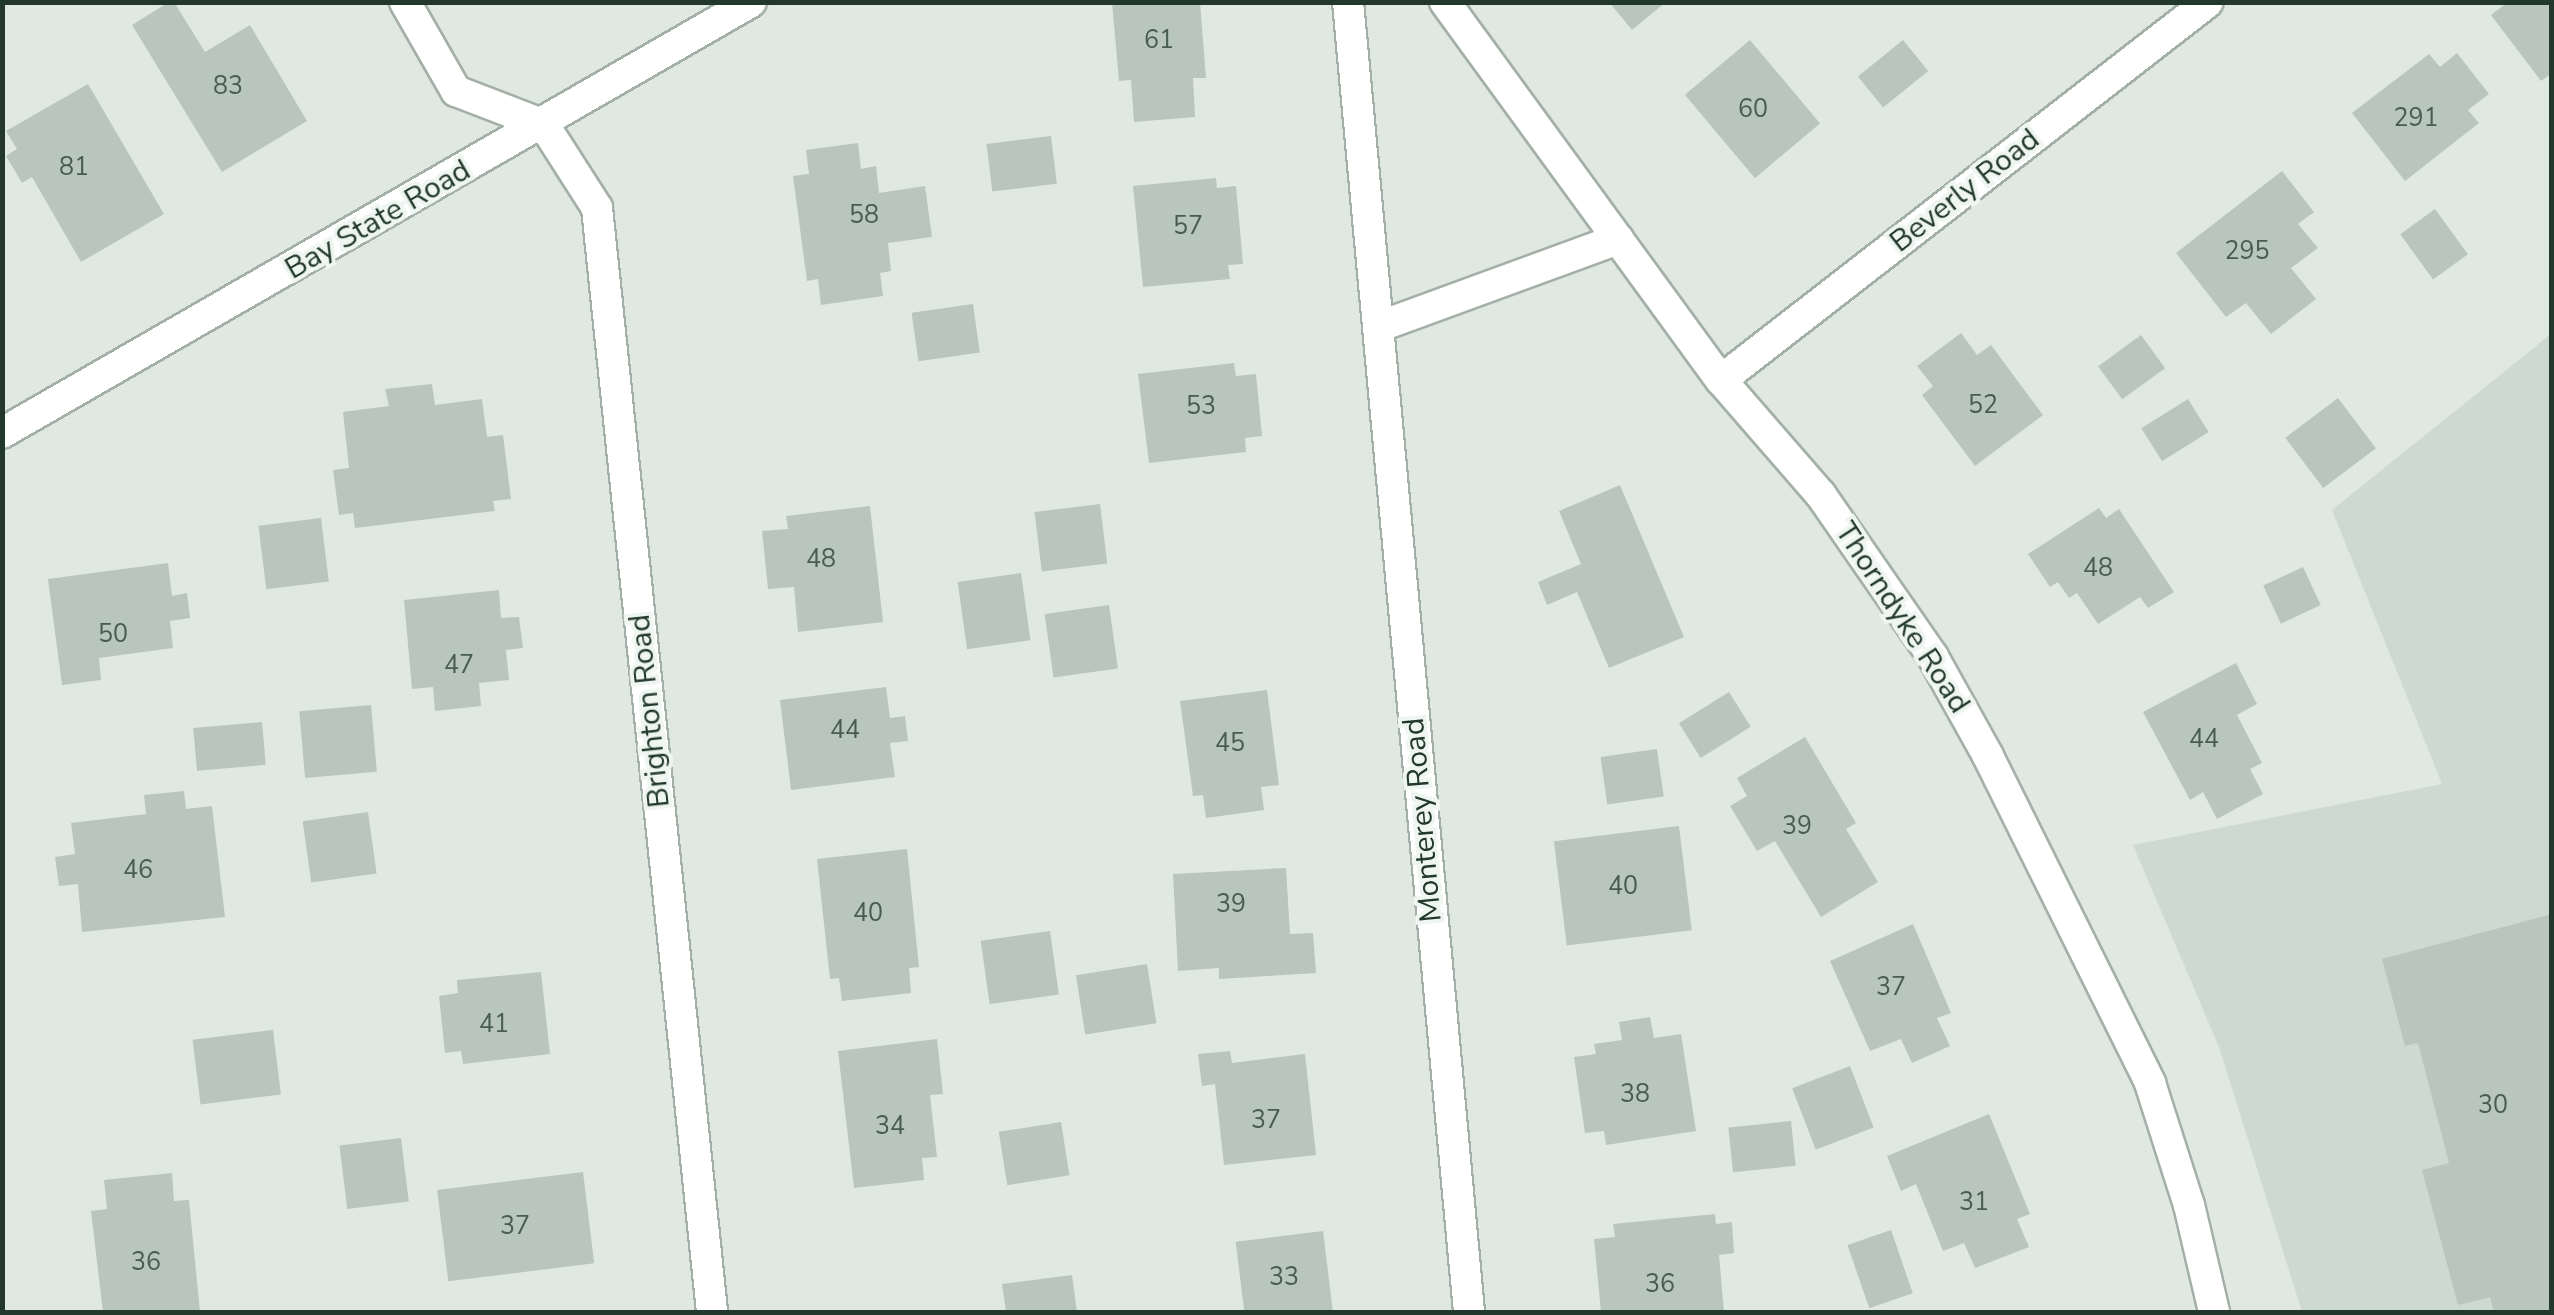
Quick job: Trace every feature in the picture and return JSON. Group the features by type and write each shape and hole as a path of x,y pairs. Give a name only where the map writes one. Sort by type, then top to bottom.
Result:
{"street":[{"path":"405,2 456,91 544,125"},
{"name":"Bay State Road","path":"2,434 544,125 751,2"},
{"name":"Monterey Road","path":"1348,2 1469,1312"},
{"name":"Thorndyke Road","path":"1446,2 1722,380 1821,495 1933,657 1988,756 2150,1083 2189,1205 2214,1312"},
{"name":"Beverly Road","path":"1722,380 2208,2"},
{"name":"Brighton Road","path":"544,125 597,208 712,1312"},
{"path":"1378,327 1618,239"}],"shaded area":[{"path":"2551,334 2551,1312 2302,1312 2219,1047 2133,845 2442,784 2332,510"}],"building":[{"path":"174,2 205,52 250,25 307,121 222,172 132,25"},
{"path":"1112,2 1200,2 1206,78 1193,78 1195,117 1134,122 1131,80 1119,81"},
{"path":"1609,2 1666,2 1632,30"},
{"path":"2508,2 2552,2 2552,73 2541,81 2491,15"},
{"path":"1750,40 1820,123 1755,178 1685,95"},
{"path":"1903,40 1928,71 1883,108 1858,77"},
{"path":"2457,53 2489,94 2468,110 2479,123 2405,181 2352,113 2429,54 2440,67"},
{"path":"88,84 164,214 81,262 32,177 22,183 6,156 17,149 6,131"},
{"path":"1051,136 1057,184 992,192 986,144"},
{"path":"858,143 861,169 876,166 879,193 925,186 932,237 888,243 891,271 880,273 883,296 821,305 818,279 807,281 793,176 809,174 806,150"},
{"path":"2282,171 2314,212 2298,224 2318,248 2291,268 2316,299 2271,334 2246,303 2226,317 2176,253"},
{"path":"1216,178 1217,188 1236,186 1243,264 1228,265 1230,279 1143,287 1133,186"},
{"path":"2435,209 2468,254 2433,280 2400,234"},
{"path":"973,304 980,353 918,361 912,313"},
{"path":"1961,333 1977,355 1991,345 2043,415 1975,466 1922,395 1933,386 1917,366"},
{"path":"2141,335 2165,368 2122,399 2098,366"},
{"path":"1234,363 1236,376 1256,374 1262,436 1245,438 1246,452 1149,463 1138,374"},
{"path":"432,384 435,405 482,399 487,437 503,435 511,499 493,501 495,511 355,528 353,513 339,515 333,470 349,468 343,412 389,406 385,389"},
{"path":"2338,398 2376,448 2323,488 2285,438"},
{"path":"2188,399 2209,432 2162,461 2141,428"},
{"path":"1620,485 1684,637 1609,668 1577,592 1547,605 1538,582 1581,564 1559,511"},
{"path":"1100,504 1107,564 1042,572 1034,512"},
{"path":"870,506 883,622 798,632 794,587 768,589 762,531 788,529 786,516"},
{"path":"2099,508 2106,518 2119,509 2174,592 2148,608 2140,597 2098,624 2077,593 2069,598 2058,582 2050,587 2028,554"},
{"path":"321,518 329,582 266,589 258,526"},
{"path":"168,563 172,596 187,593 190,618 170,621 173,648 99,658 101,680 62,685 48,579"},
{"path":"2303,567 2321,605 2281,624 2263,586"},
{"path":"1021,573 1030,640 967,649 958,582"},
{"path":"499,590 501,618 519,617 523,648 506,650 509,680 479,683 481,706 435,711 433,687 412,689 404,600"},
{"path":"1109,605 1118,668 1054,677 1045,614"},
{"path":"2236,663 2257,704 2237,715 2262,763 2250,769 2263,794 2217,819 2203,792 2190,800 2143,712"},
{"path":"886,687 890,718 905,716 908,741 890,743 895,777 791,790 780,700"},
{"path":"1267,690 1279,785 1261,787 1264,810 1206,818 1203,795 1193,796 1180,701"},
{"path":"1729,692 1751,727 1701,758 1679,723"},
{"path":"371,705 377,772 305,778 299,711"},
{"path":"262,722 266,765 197,771 193,728"},
{"path":"1805,737 1856,823 1846,829 1878,882 1821,917 1775,841 1757,851 1730,806 1747,796 1737,778"},
{"path":"1657,749 1664,797 1607,804 1601,757"},
{"path":"184,791 186,809 212,806 225,917 82,932 78,884 59,886 55,857 75,854 71,823 146,814 144,795"},
{"path":"368,812 377,873 311,883 303,821"},
{"path":"1679,826 1692,930 1567,946 1554,841"},
{"path":"907,849 919,967 909,968 911,993 842,1001 839,978 830,979 817,859"},
{"path":"1286,868 1290,934 1313,933 1316,973 1219,979 1219,968 1178,971 1173,874"},
{"path":"2552,914 2552,1312 2494,1312 2490,1297 2458,1305 2422,1170 2449,1163 2418,1043 2405,1046 2382,959"},
{"path":"1913,924 1951,1013 1937,1018 1950,1046 1912,1063 1901,1039 1870,1051 1830,961"},
{"path":"1050,931 1059,994 990,1004 981,941"},
{"path":"1147,964 1156,1023 1085,1035 1076,975"},
{"path":"541,972 550,1054 463,1064 461,1051 445,1053 439,996 458,993 457,980"},
{"path":"1650,1017 1654,1038 1681,1034 1696,1131 1606,1145 1604,1131 1585,1133 1574,1057 1596,1054 1594,1044 1622,1040 1619,1022"},
{"path":"273,1030 281,1095 201,1104 193,1040"},
{"path":"937,1039 943,1094 930,1095 937,1157 922,1158 924,1180 854,1188 838,1051"},
{"path":"1230,1051 1232,1063 1305,1054 1316,1155 1224,1165 1215,1084 1202,1086 1198,1054"},
{"path":"1850,1066 1874,1128 1816,1150 1792,1088"},
{"path":"1989,1114 2030,1214 2017,1219 2029,1247 1975,1268 1964,1243 1943,1251 1916,1184 1901,1191 1887,1156"},
{"path":"1791,1121 1796,1166 1733,1172 1728,1128"},
{"path":"1061,1122 1069,1175 1007,1185 999,1132"},
{"path":"401,1138 409,1202 347,1209 339,1146"},
{"path":"583,1172 594,1263 448,1281 437,1190"},
{"path":"172,1173 174,1201 189,1200 200,1312 103,1312 91,1211 107,1209 104,1180"},
{"path":"1715,1214 1716,1224 1732,1222 1734,1253 1719,1255 1724,1312 1601,1312 1594,1239 1615,1237 1613,1224"},
{"path":"1891,1230 1913,1293 1869,1308 1848,1245"},
{"path":"1323,1231 1333,1312 1244,1312 1236,1242"},
{"path":"1072,1275 1077,1312 1006,1312 1002,1284"}]}
